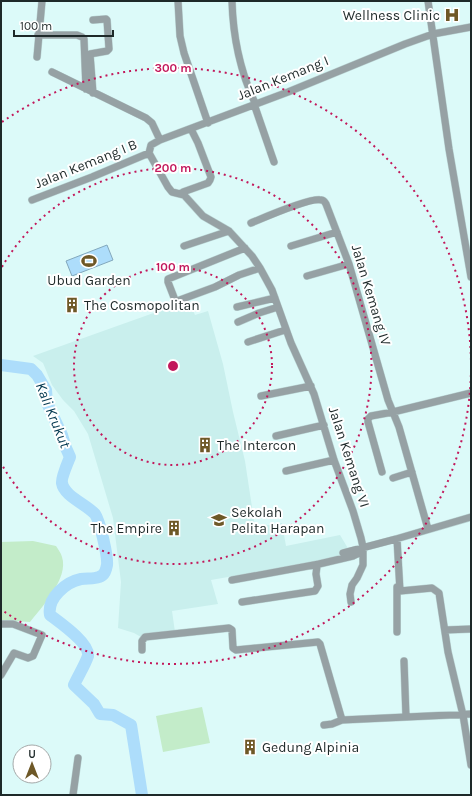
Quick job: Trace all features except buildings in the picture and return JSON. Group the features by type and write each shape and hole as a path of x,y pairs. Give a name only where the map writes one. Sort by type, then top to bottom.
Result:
{"street":[{"path":"37,57 42,1"},
{"path":"178,1 180,36 184,53 208,123"},
{"path":"232,1 233,24 237,50 274,162"},
{"path":"428,1 449,149 471,277"},
{"path":"90,91 90,54 107,51 109,49 107,20 93,20"},
{"name":"Jalan Kemang I","path":"160,140 288,92 405,44 433,34 471,27"},
{"path":"38,35 77,35 84,39 90,91"},
{"path":"52,72 150,120 160,140 151,145 150,153"},
{"path":"183,192 208,182 211,177 191,129"},
{"name":"Jalan Kemang I B","path":"32,200 150,153"},
{"name":"Jalan Kemang VI","path":"150,153 172,192 184,195 204,216 228,230 260,268 268,281 286,330 311,386 334,460 353,511 363,549"},
{"path":"251,223 297,204 320,199 326,204 336,232"},
{"path":"184,246 228,230"},
{"name":"Jalan Kemang IV","path":"291,246 336,232 349,264 388,400 399,427 428,529"},
{"path":"244,248 168,279 175,300 215,287 239,275 260,268"},
{"path":"307,276 349,264"},
{"path":"236,307 275,298"},
{"path":"238,322 278,307"},
{"path":"248,342 286,330"},
{"path":"261,396 311,386"},
{"path":"382,472 368,419 376,415 471,393"},
{"path":"276,436 324,425"},
{"path":"286,471 334,460"},
{"path":"393,478 412,472"},
{"path":"342,553 363,549 471,517"},
{"path":"397,539 400,591 432,588 439,593 448,652 462,714 471,765"},
{"path":"397,539 397,632"},
{"path":"232,580 319,564 353,556 363,549"},
{"path":"351,602 350,594 352,585 363,565 363,549"},
{"path":"242,602 315,591 318,586 316,569 319,564"},
{"path":"1,624 13,624 41,633 42,635 33,656 28,658 14,653 1,674"},
{"path":"142,650 142,641 144,637 229,628 232,630 233,646 235,650 318,642 329,669 342,720"},
{"path":"445,630 471,629"},
{"path":"404,661 406,717"},
{"path":"324,725 342,720 471,714"},
{"path":"73,795 78,758"}],"shaded area":[{"name":"Ubud Garden","path":"107,245 113,260 72,276 66,261"},
{"path":"190,303 195,315 208,311 223,364 245,461 255,527 282,523 286,546 340,535 352,555 211,580 218,604 172,611 175,632 141,637 118,628 121,582 113,518 88,434 74,411 63,400 52,385 43,363 33,356 176,305 179,308"}],"green space":[{"path":"33,541 56,546 62,557 62,574 53,592 30,622 1,620 1,542"},
{"path":"202,707 210,743 163,752 156,716"}],"waterway":[{"name":"Kali Krukut","path":"1,365 31,369 37,375 46,390 47,403 62,435 70,457 62,483 64,488 71,496 95,514 99,524 106,555 107,565 105,572 99,577 81,579 64,587 51,603 50,615 73,633 84,645 87,651 87,659 74,685 94,704 100,714 113,715 131,725 142,795"}],"place":[{"name":"Wellness Clinic","path":"452,15"},
{"name":"Ubud Garden","path":"89,261"},
{"name":"The Cosmopolitan","path":"72,305"},
{"name":"The Intercon","path":"205,445"},
{"name":"Sekolah Pelita Harapan","path":"219,520"},
{"name":"The Empire","path":"174,528"},
{"name":"Gedung Alpinia","path":"250,747"}]}
